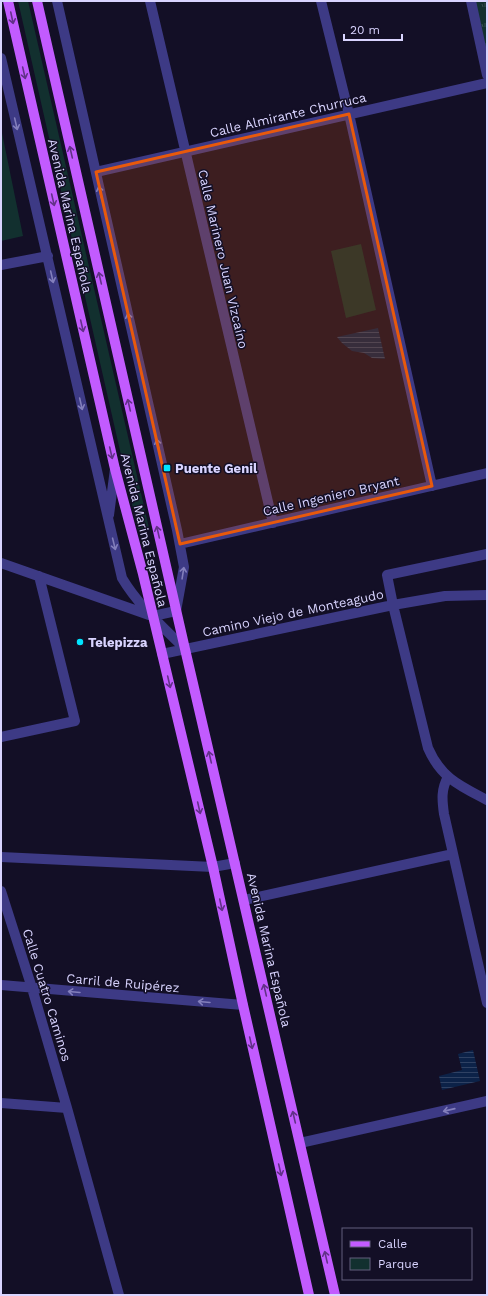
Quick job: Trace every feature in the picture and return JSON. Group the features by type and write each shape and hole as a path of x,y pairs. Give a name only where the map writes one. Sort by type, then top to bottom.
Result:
{"main road":[{"name":"Avenida Marina Española","path":"8,1 115,469 153,616"},
{"name":"Avenida Marina Española","path":"37,1 184,649 244,900 335,1295"},
{"path":"153,616 213,867 309,1295"}],"street":[{"name":"Avenida Marina Española","path":"57,1 180,544 184,567 176,611"},
{"name":"Calle Marinero Juan Vizcaíno","path":"150,1 184,152 273,523"},
{"path":"321,1 349,114 432,486"},
{"path":"471,1 487,75"},
{"name":"Avenida Marina Española","path":"1,58 122,578 128,589 153,616"},
{"name":"Calle Almirante Churruca","path":"96,172 487,83"},
{"path":"1,265 48,256"},
{"path":"108,522 115,469"},
{"name":"Calle Ingeniero Bryant","path":"180,544 487,473"},
{"path":"487,554 387,575 393,605 445,596 487,595"},
{"path":"1,563 153,616 184,649"},
{"path":"1,737 75,721 39,576"},
{"name":"Camino Viejo de Monteagudo","path":"162,654 393,605 428,748 433,761 448,777 462,787 487,800"},
{"path":"153,616 176,611"},
{"path":"448,777 442,790 444,814 487,1003"},
{"path":"244,900 453,854"},
{"path":"1,857 213,867 235,863"},
{"name":"Calle Cuatro Caminos","path":"1,891 32,988 119,1295"},
{"name":"Carril de Ruipérez","path":"1,985 243,1005"},
{"path":"300,1143 487,1101"},
{"path":"1,1103 67,1108"}],"highlighted area":[{"path":"349,114 432,486 180,544 96,172"}],"green space":[{"path":"18,1 28,1 149,528 138,530"},
{"path":"474,1 487,1 487,74"},
{"path":"1,128 23,236 1,241"},
{"path":"361,244 376,310 346,318 331,251"}],"water":[{"path":"378,328 385,359 372,358 364,353 352,351 337,337"},
{"path":"473,1050 480,1081 442,1090 439,1076 462,1070 458,1054"}],"place":[{"name":"Puente Genil","path":"167,468"},
{"name":"Telepizza","path":"80,642"}]}
